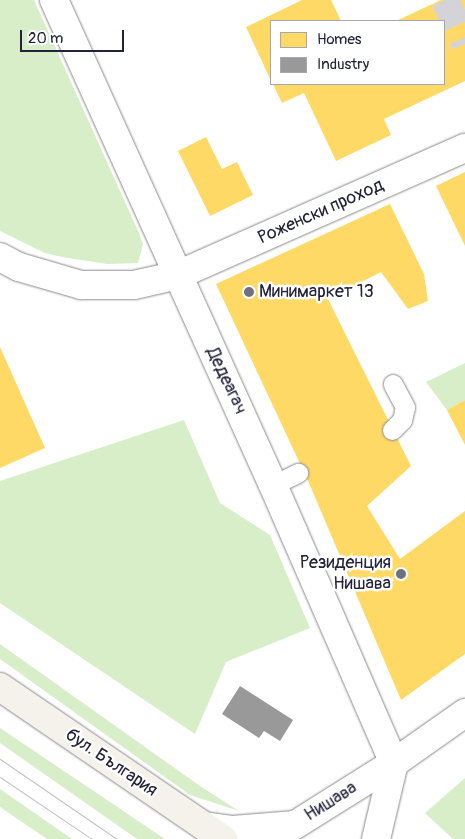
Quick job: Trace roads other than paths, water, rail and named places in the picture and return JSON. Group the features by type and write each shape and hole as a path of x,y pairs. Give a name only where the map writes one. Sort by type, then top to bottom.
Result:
{"main road":[{"name":"бул. България","path":"0,687 213,832"}],"street":[{"name":"Дедеагач","path":"54,0 273,485 394,763"},
{"name":"Роженски проход","path":"0,257 19,267 81,285 134,285 178,275 465,148"},
{"name":"Нишава","path":"213,832 295,825 394,763 465,713"},
{"name":"Нишава","path":"376,839 394,763"}],"lane":[{"path":"392,430 402,420 405,407 393,384"},
{"path":"273,485 298,473"}],"tunnel":[{"path":"445,0 465,44"}],"tram line":[{"path":"0,759 117,839"},
{"path":"0,777 92,839"}],"place":[{"name":"Минимаркет 13","path":"249,292"},
{"name":"Резиденция Нишава","path":"401,574"}]}
